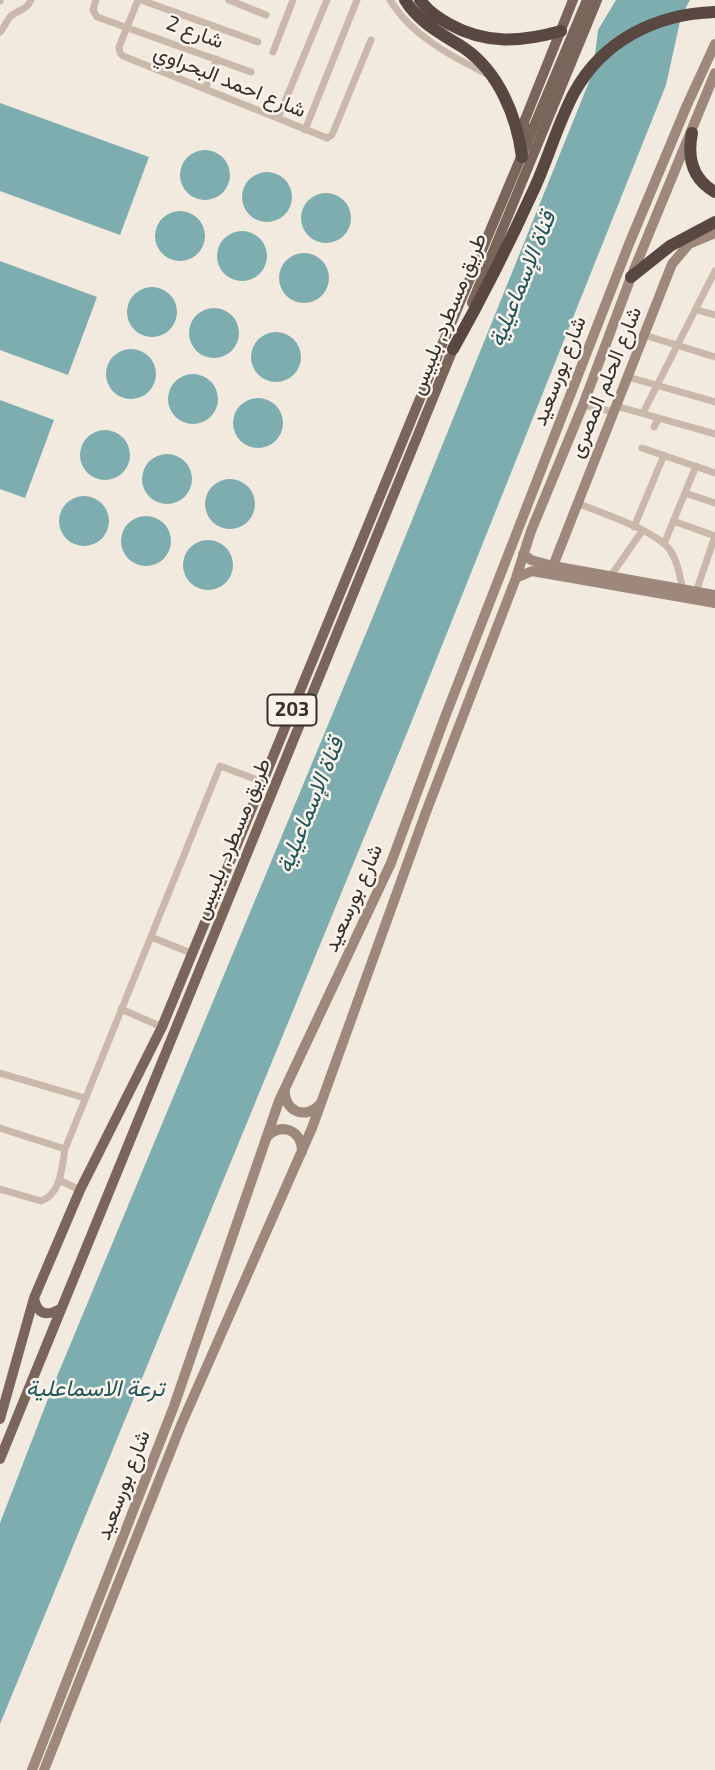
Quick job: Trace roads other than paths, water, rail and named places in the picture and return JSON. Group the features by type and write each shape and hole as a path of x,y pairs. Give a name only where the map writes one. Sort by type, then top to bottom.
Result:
{"highway":[{"path":"405,0 421,20 467,50 491,76 504,97 525,151"},
{"path":"420,0 431,13 469,34 488,39 526,40 561,31"},
{"path":"453,349 537,185 568,105 594,65 630,34 674,16 715,12"},
{"path":"692,133 689,149 693,169 704,185 715,192"},
{"path":"631,277 670,246 715,222"}],"main road":[{"path":"525,151 524,122 573,0"},
{"name":"طريق مسطرد, بلبيس","path":"0,1419 34,1298 80,1190 162,1027 587,0"},
{"name":"طريق مسطرد, بلبيس","path":"0,1460 597,0"},
{"name":"شارع بورسعيد","path":"32,1770 177,1399 285,1088 391,863 629,244 715,44"},
{"path":"702,72 714,75"},
{"name":"شارع بورسعيد","path":"44,1770 172,1447 302,1152 523,554 631,277 714,75"},
{"name":"شارع الحلم المصرى","path":"552,566 677,257 697,239 715,233"},
{"path":"523,554 531,560 552,566 610,577 715,603"},
{"path":"516,578 532,571 684,594 696,592 715,595"},
{"path":"285,1088 285,1101 293,1110 305,1113 320,1104"},
{"path":"266,1138 281,1128 293,1131 301,1140 302,1152"},
{"path":"34,1298 40,1312 47,1314 60,1309"}],"street":[{"path":"1,32 10,17 26,9 30,0"},
{"name":"شارع 2","path":"96,0 94,14 113,23 251,72"},
{"path":"127,26 140,0 258,42"},
{"path":"229,0 266,15"},
{"path":"273,52 293,0"},
{"path":"278,118 327,0"},
{"path":"305,130 357,0"},
{"path":"390,0 406,22 419,33 491,76"},
{"name":"شارع احمد البحراوي","path":"127,26 119,47 123,56 324,138 332,135 371,40"},
{"path":"205,89 216,59"},
{"path":"643,413 712,284 715,271"},
{"path":"697,310 715,316"},
{"path":"644,335 715,357"},
{"path":"628,377 715,402"},
{"path":"583,405 643,413 715,434"},
{"path":"654,428 659,418"},
{"path":"642,448 715,472"},
{"path":"610,577 638,529 664,455"},
{"path":"664,544 696,466"},
{"path":"685,493 715,503"},
{"path":"577,503 638,529 664,544 675,558 684,594"},
{"path":"673,521 715,536 712,552 696,592"},
{"path":"0,1189 41,1201 48,1199 59,1180 65,1149 220,766 263,782"},
{"path":"151,937 191,953"},
{"path":"121,1009 162,1027"},
{"path":"0,1073 85,1098"},
{"path":"0,1128 65,1149"},
{"path":"59,1180 80,1190"}],"water":[{"name":"ترعة الاسماعلية","path":"616,0 690,0 681,17 666,85 407,733 0,1724 0,1523 53,1386 372,619 593,72 598,30"},
{"path":"0,103 149,157 120,235 0,191"},
{"path":"195,151 215,151 229,165 229,185 215,199 195,199 181,185 181,165"},
{"path":"257,173 277,173 291,187 291,207 277,221 257,221 243,207 243,187"},
{"path":"316,194 336,194 350,208 350,228 336,242 316,242 302,228 302,208"},
{"path":"170,212 190,212 204,226 204,246 190,260 170,260 156,246 156,226"},
{"path":"232,232 252,232 266,246 266,266 252,280 232,280 218,266 218,246"},
{"path":"294,254 314,254 328,268 328,288 314,302 294,302 280,288 280,268"},
{"path":"0,261 97,297 68,375 0,350"},
{"path":"152,287 170,294 177,312 170,330 152,337 134,330 127,312 134,294"},
{"path":"204,309 224,309 238,323 238,343 224,357 204,357 190,343 190,323"},
{"path":"266,333 286,333 300,347 300,367 286,381 266,381 252,367 252,347"},
{"path":"121,350 141,350 155,364 155,384 141,398 121,398 107,384 107,364"},
{"path":"183,375 203,375 217,389 217,409 203,423 183,423 169,409 169,389"},
{"path":"248,399 268,399 282,413 282,433 268,447 248,447 234,433 234,413"},
{"path":"0,400 54,420 25,498 0,489"},
{"path":"95,431 115,431 129,445 129,465 115,479 95,479 81,465 81,445"},
{"path":"157,455 177,455 191,469 191,489 177,503 157,503 143,489 143,469"},
{"path":"220,480 240,480 254,494 254,514 240,528 220,528 206,514 206,494"},
{"path":"74,497 94,497 108,511 108,531 94,545 74,545 60,531 60,511"},
{"path":"136,517 156,517 170,531 170,551 156,565 136,565 122,551 122,531"},
{"path":"198,541 218,541 232,555 232,575 218,589 198,589 184,575 184,555"}],"water label":[{"name":"قناة الإسماعيلية","path":"522,279"},
{"name":"قناة الإسماعيلية","path":"310,805"}]}
